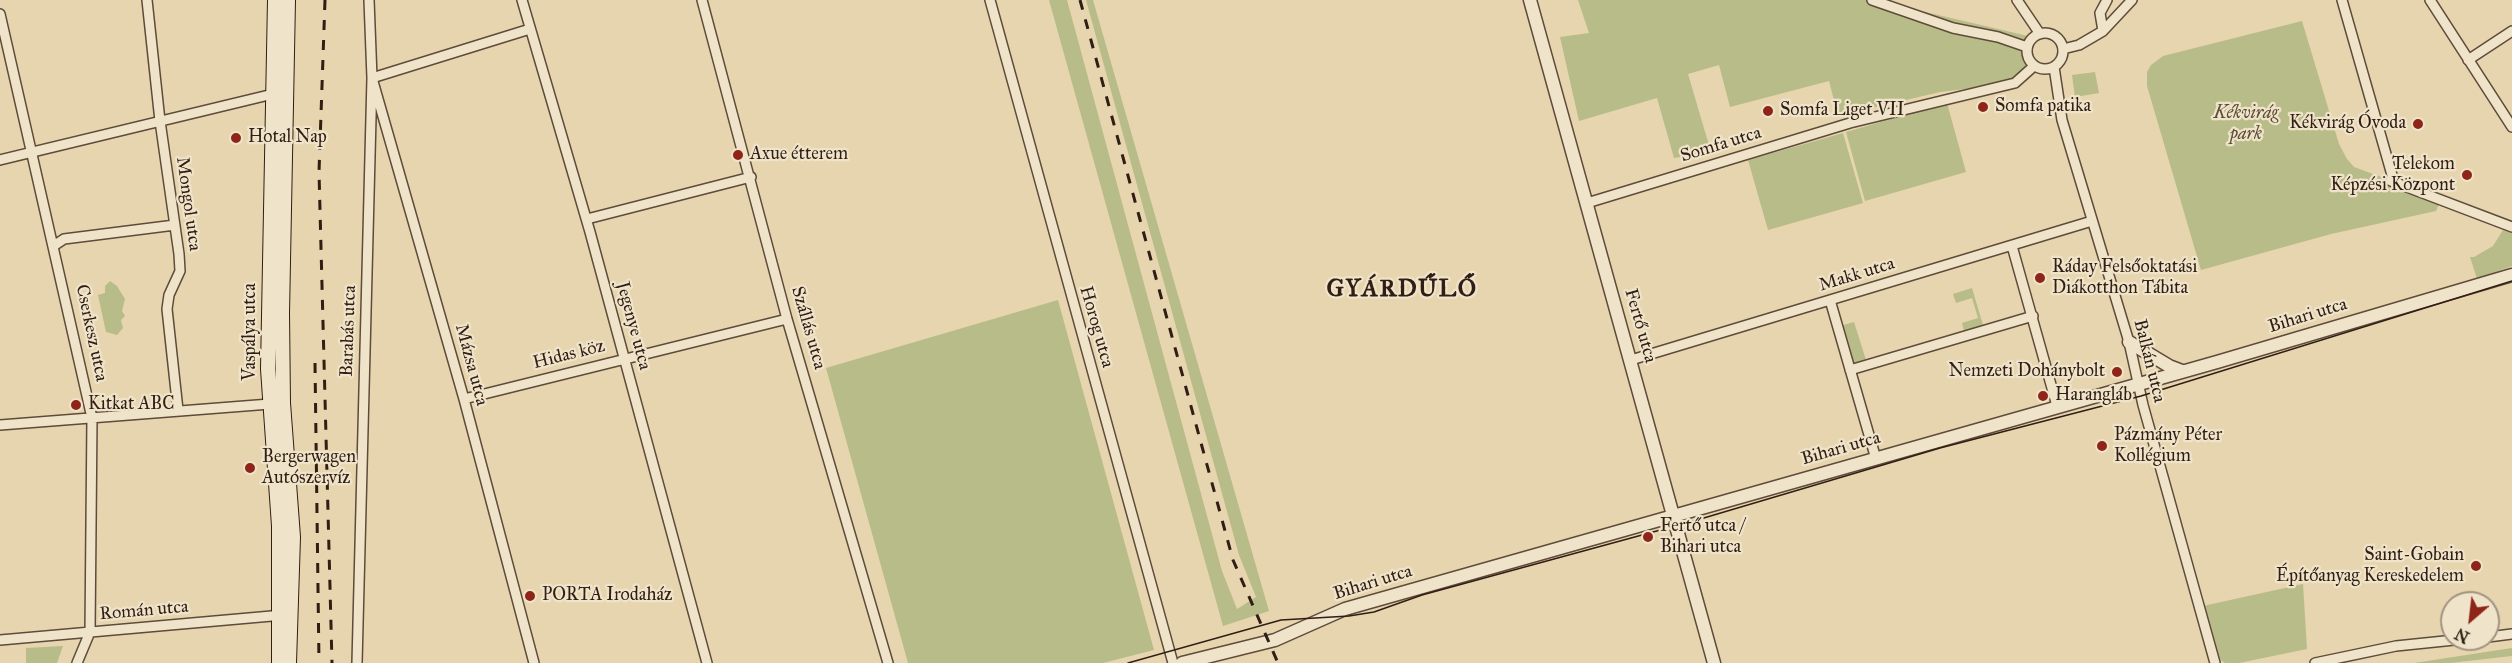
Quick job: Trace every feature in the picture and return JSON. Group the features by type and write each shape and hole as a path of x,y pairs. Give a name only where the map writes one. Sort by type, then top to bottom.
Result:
{"main road":[{"name":"Vaspálya utca","path":"275,0 280,94 282,313 277,404 280,458 279,526 289,663"},
{"name":"Vaspálya utca","path":"280,94 288,0"},
{"name":"Vaspálya utca","path":"279,663 286,615"}],"street":[{"name":"Mongol utca","path":"147,0 180,271 169,295 167,309 178,410"},
{"name":"Barabás utca","path":"357,663 372,78 369,0"},
{"name":"Jegenye utca","path":"522,0 625,358 707,663"},
{"name":"Szállás utca","path":"702,0 787,319 888,663"},
{"name":"Horog utca","path":"990,0 1173,663"},
{"name":"Fertő utca","path":"1530,0 1714,663"},
{"path":"1872,0 1953,28 1998,37 2027,47"},
{"path":"2017,0 2040,34"},
{"path":"2063,49 2079,45 2103,31 2132,0"},
{"path":"2342,0 2392,175 2391,181 2512,227"},
{"path":"2430,0 2512,127"},
{"path":"2103,31 2100,13 2104,1"},
{"name":"Cserkesz utca","path":"0,14 55,245 92,418 90,632 77,663"},
{"path":"372,78 530,29"},
{"path":"2468,60 2512,31"},
{"path":"2040,34 2054,35 2063,49 2061,60 2054,68 2044,69 2034,66 2028,57 2027,47 2033,38 2040,34"},
{"name":"Somfa utca","path":"1587,203 1850,123 2015,83 2034,66"},
{"name":"Balkán utca","path":"2054,68 2062,120 2129,342 2138,384 2215,663"},
{"name":"Mázsa utca","path":"372,78 464,399 534,663"},
{"path":"0,160 280,94"},
{"path":"370,141 390,136"},
{"path":"586,219 751,177"},
{"name":"Makk utca","path":"1631,360 2092,221"},
{"path":"55,245 64,239 176,225"},
{"path":"2012,246 2057,406"},
{"name":"Bihari utca","path":"1182,663 1275,640 1345,609 1876,459 2512,275"},
{"path":"1830,300 1876,459"},
{"path":"1850,370 2033,316"},
{"name":"Hidas köz","path":"464,399 787,319"},
{"path":"2129,342 2169,366 2183,371"},
{"path":"0,425 277,404"},
{"name":"Román utca","path":"0,640 286,615"},
{"path":"2315,663 2396,646 2440,641"}],"green space":[{"path":"1049,0 1067,0 1222,571 1237,609 1256,597 1239,555 1086,0 1093,0 1269,611 1223,626"},
{"path":"1578,0 1874,0 2028,36 2024,78 2015,83 1940,92 1838,116 1829,81 1730,107 1719,65 1688,74 1711,152 1674,158 1657,98 1579,121 1560,37 1589,33"},
{"name":"Kékvirág park","path":"2302,21 2339,144 2347,159 2354,167 2441,199 2436,211 2331,234 2201,270 2147,86 2147,72 2151,65 2163,56"},
{"path":"2095,72 2099,93 2075,97 2072,75"},
{"path":"1947,103 1966,172 1865,201 1846,132"},
{"path":"1843,133 1863,203 1768,230 1748,160"},
{"path":"2503,230 2512,233 2512,266 2477,279 2470,257 2493,246"},
{"path":"110,281 117,286 125,299 122,311 125,316 121,320 123,328 117,335 106,332 98,295 105,293 105,286"},
{"path":"1972,288 1983,325 1964,331 1962,323 1978,318 1972,298 1956,303 1953,294"},
{"path":"1058,300 1154,650 1103,663 908,663 826,368"},
{"path":"1854,322 1866,360 1851,364 1840,326"},
{"path":"2303,584 2307,649 2239,663 2225,663 2216,657 2203,606"},
{"path":"63,646 57,663 26,663 26,648"},
{"path":"2512,648 2512,656 2450,663 2414,663 2500,651"}],"tram line":[{"path":"1128,663 1281,620 1349,616 1374,612 1422,595 1697,520 1940,448 2141,396 2512,281"}],"railway":[{"path":"325,0 319,172 332,663"},
{"path":"1080,0 1233,560 1278,663"},
{"path":"315,363 319,663"}],"place":[{"name":"Somfa patika","path":"1983,107"},
{"name":"Somfa Liget VII","path":"1768,111"},
{"name":"Kékvirág Óvoda","path":"2418,124"},
{"name":"Hotal Nap","path":"236,138"},
{"name":"Axue étterem","path":"738,155"},
{"name":"Telekom Képzési Központ","path":"2467,175"},
{"name":"Ráday Felsőoktatási Diákotthon Tábita","path":"2040,278"},
{"name":"Nemzeti Dohánybolt","path":"2117,372"},
{"name":"Harangláb","path":"2043,396"},
{"name":"Kitkat ABC","path":"76,405"},
{"name":"Pázmány Péter Kollégium","path":"2102,446"},
{"name":"Bergerwagen Autószervíz","path":"250,468"},
{"name":"Fertő utca / Bihari utca","path":"1648,537"},
{"name":"Saint-Gobain Építőanyag Kereskedelem","path":"2476,566"},
{"name":"PORTA Irodaház","path":"530,596"}],"district":[{"name":"GYÁRDŰLŐ","path":"1402,290"}]}
